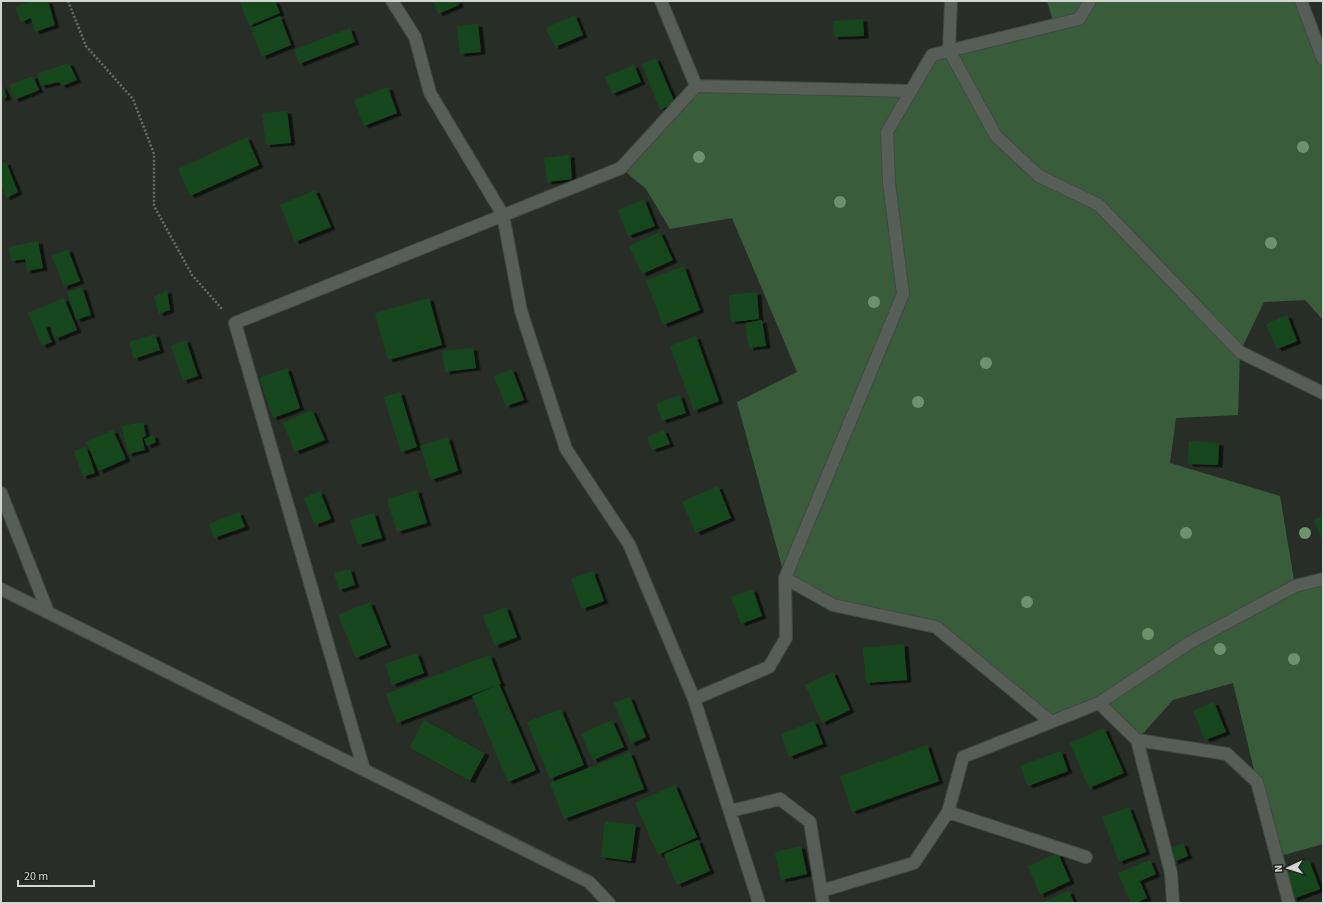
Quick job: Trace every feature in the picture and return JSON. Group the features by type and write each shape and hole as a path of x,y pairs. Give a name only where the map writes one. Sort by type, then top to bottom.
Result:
{"street":[{"path":"392,1 415,37 430,93 503,215 521,311 566,449 629,544 694,699 759,903"},
{"path":"661,1 696,86"},
{"path":"951,1 949,50 996,136 1039,176 1099,205 1240,352 1323,393"},
{"path":"694,699 769,667 786,638 785,578 903,294 889,183 887,132 910,91 932,54 1079,19 1090,1"},
{"path":"1301,1 1323,59"},
{"path":"364,770 235,323 622,168 696,86 910,91"},
{"path":"1,493 48,612"},
{"path":"785,578 833,605 936,627 1051,722"},
{"path":"821,890 914,863 948,812 963,757 1099,703 1189,643 1295,586 1323,579"},
{"path":"1,589 588,882 608,903"},
{"path":"1099,703 1137,740 1171,874 1173,903"},
{"path":"1137,740 1227,754 1257,782 1289,903"},
{"path":"730,811 780,799 810,822 823,903"},
{"path":"948,812 1086,857"}],"path":[{"path":"68,1 86,46 134,99 154,154 154,206 192,274 235,323"}],"green space":[{"path":"1047,1 1301,1 1323,59 1323,320 1305,300 1264,302 1240,352 1238,415 1176,418 1170,463 1280,496 1295,586 1323,579 1323,844 1277,857 1233,683 1173,700 1137,740 1099,703 1051,722 936,627 833,605 785,578 737,402 797,372 732,218 670,229 646,189 621,168 696,86 910,91 932,55 1054,25"}],"building":[{"path":"32,1 48,1 55,25 35,32 31,18 21,22 15,7"},
{"path":"239,1 275,1 280,13 249,26"},
{"path":"433,1 458,1 459,5 438,14"},
{"path":"575,15 583,35 555,47 546,28"},
{"path":"280,16 291,45 262,57 251,28"},
{"path":"863,19 864,36 834,37 833,21"},
{"path":"478,24 481,52 460,54 457,26"},
{"path":"350,28 355,42 299,64 294,50"},
{"path":"656,58 675,103 660,110 642,64"},
{"path":"69,63 77,80 62,86 59,82 41,86 37,74"},
{"path":"634,65 641,82 612,94 605,77"},
{"path":"33,76 39,90 14,100 9,85"},
{"path":"1,84 7,97 1,99"},
{"path":"388,87 397,113 364,126 354,100"},
{"path":"287,111 291,143 266,145 262,113"},
{"path":"247,137 259,165 190,196 178,169"},
{"path":"570,155 572,179 547,182 544,158"},
{"path":"6,162 18,192 6,198 2,187 1,188 1,164"},
{"path":"315,190 331,227 295,242 280,205"},
{"path":"644,199 655,226 628,236 618,210"},
{"path":"660,232 673,260 642,274 629,246"},
{"path":"38,241 43,268 27,271 25,259 11,261 9,247"},
{"path":"68,249 80,281 64,287 52,256"},
{"path":"684,266 700,310 663,325 646,280"},
{"path":"82,287 91,315 76,320 67,292"},
{"path":"167,290 170,310 159,314 154,297"},
{"path":"757,292 759,319 731,322 729,295"},
{"path":"64,298 77,330 55,339 50,326 46,328 52,342 42,346 28,313"},
{"path":"429,298 442,345 388,360 375,313"},
{"path":"1287,315 1297,341 1277,349 1266,324"},
{"path":"762,320 766,346 749,348 745,323"},
{"path":"155,334 160,350 134,359 129,342"},
{"path":"696,336 719,401 694,411 670,346"},
{"path":"186,340 198,376 183,381 171,346"},
{"path":"473,348 476,368 445,372 442,351"},
{"path":"287,368 300,408 273,418 259,378"},
{"path":"512,369 524,400 506,406 494,376"},
{"path":"400,392 417,447 401,452 384,397"},
{"path":"680,395 686,413 662,421 656,404"},
{"path":"312,410 325,440 295,452 283,423"},
{"path":"143,422 146,436 142,438 145,450 128,454 122,426"},
{"path":"113,430 126,459 99,471 86,442"},
{"path":"664,430 670,444 652,450 647,437"},
{"path":"153,435 156,442 147,446 144,439"},
{"path":"448,437 458,471 431,480 420,446"},
{"path":"1189,441 1219,443 1218,465 1188,464"},
{"path":"86,447 95,473 83,477 74,451"},
{"path":"718,486 731,518 696,533 682,502"},
{"path":"417,490 427,523 397,532 387,499"},
{"path":"320,491 331,519 315,525 304,498"},
{"path":"239,512 245,527 214,538 209,524"},
{"path":"374,513 382,538 358,545 350,520"},
{"path":"1323,516 1323,543 1314,520"},
{"path":"350,569 355,585 339,590 334,573"},
{"path":"593,571 604,601 582,609 571,579"},
{"path":"753,589 762,616 741,624 731,597"},
{"path":"370,602 387,645 356,658 338,615"},
{"path":"506,607 517,637 495,646 483,616"},
{"path":"904,644 907,680 866,683 863,648"},
{"path":"417,653 424,673 392,685 385,664"},
{"path":"490,655 501,684 499,684 536,770 508,782 472,696 497,685 397,723 386,694"},
{"path":"833,672 850,710 822,723 805,685"},
{"path":"630,697 646,737 631,744 614,703"},
{"path":"1214,702 1226,732 1205,740 1193,711"},
{"path":"561,709 584,765 550,779 527,722"},
{"path":"424,720 485,753 470,781 410,748"},
{"path":"612,720 624,747 593,760 581,734"},
{"path":"814,721 823,744 789,757 781,734"},
{"path":"1104,728 1124,773 1089,788 1070,743"},
{"path":"927,745 939,781 852,812 840,776"},
{"path":"1061,751 1068,771 1028,786 1020,766"},
{"path":"630,752 644,789 564,819 550,783"},
{"path":"675,785 697,837 658,855 635,803"},
{"path":"1129,807 1146,852 1119,862 1102,817"},
{"path":"605,821 636,825 631,861 601,857"},
{"path":"698,840 710,871 677,885 664,854"},
{"path":"1183,843 1188,856 1174,862 1169,849"},
{"path":"801,846 807,874 781,880 775,852"},
{"path":"1058,853 1070,881 1040,895 1028,866"},
{"path":"1150,860 1156,874 1140,881 1147,898 1136,903 1131,903 1118,873"},
{"path":"1309,860 1320,889 1293,899 1282,871"},
{"path":"1069,891 1074,903 1041,903"}]}
